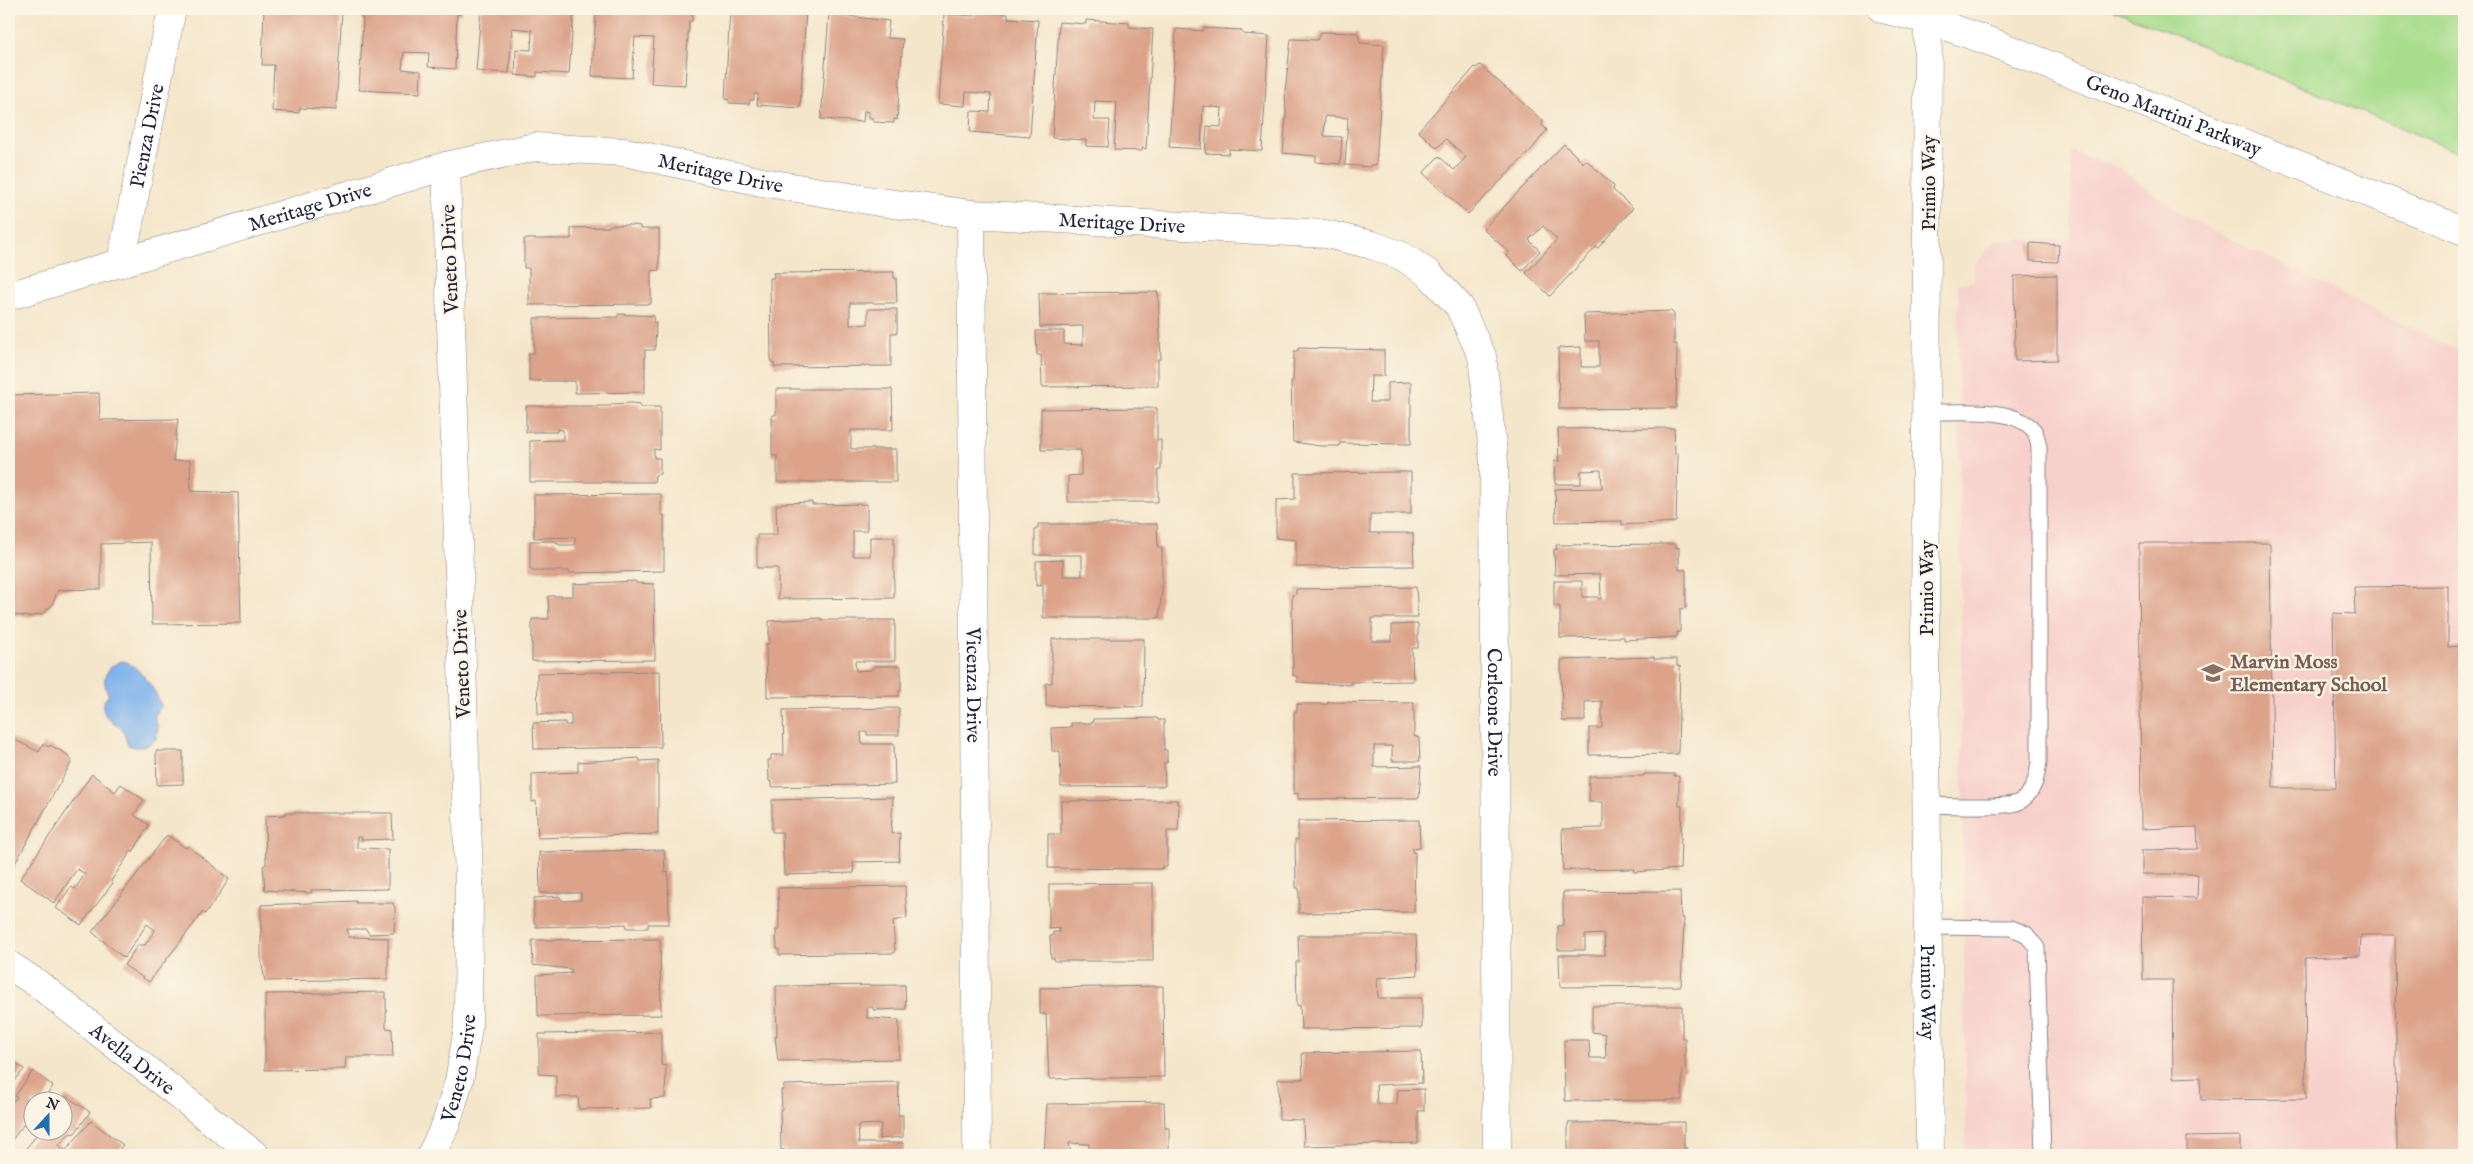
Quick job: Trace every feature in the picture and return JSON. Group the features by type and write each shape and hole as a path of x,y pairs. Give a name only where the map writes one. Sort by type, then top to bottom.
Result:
{"street":[{"name":"Pienza Drive","path":"121,263 172,9"},
{"name":"Geno Martini Parkway","path":"1882,9 1928,20 1994,43 2464,231"},
{"name":"Primio Way","path":"1928,20 1925,660 1930,1155"},
{"name":"Meritage Drive","path":"9,296 446,166 535,147 624,152 762,182 879,202 970,214 1326,234 1372,245 1402,256 1430,274 1438,283"},
{"name":"Veneto Drive","path":"431,1155 446,1124 459,1081 468,1028 469,882 446,166"},
{"name":"Vicenza Drive","path":"970,214 978,1155"},
{"name":"Corleone Drive","path":"1438,283 1459,306 1482,356 1494,462 1497,1155"},
{"name":"Avella Drive","path":"9,965 38,984 255,1155"}],"lane":[{"path":"1927,412 1993,413 2006,415 2028,425 2036,433 2039,447 2039,762 2036,780 2028,795 2019,803 2003,805 1927,805"},
{"path":"1928,927 2011,928 2026,934 2037,948 2043,1155"}],"shaded area":[{"name":"Marvin Moss Elementary School","path":"2071,151 2119,168 2188,218 2464,354 2464,1155 1966,1155 1958,284 1974,281 1974,266 1995,240 2071,239"}],"green space":[{"path":"2112,9 2464,9 2464,154"}],"water":[{"path":"122,661 140,672 151,686 159,701 161,707 154,716 158,727 156,739 150,744 136,747 128,745 122,728 112,722 103,710 105,700 109,695 105,684 106,674 108,670"}],"building":[{"path":"264,9 342,9 336,110 300,108 299,113 272,111 274,65 262,65"},
{"path":"362,9 461,9 461,14 457,14 455,69 428,67 429,53 404,52 402,69 421,71 420,93 359,90"},
{"path":"481,9 574,9 569,74 537,72 537,77 515,75 516,49 531,50 532,30 512,28 509,73 476,71"},
{"path":"596,9 693,9 692,21 689,21 685,85 651,83 654,38 635,37 632,78 592,76"},
{"path":"730,9 806,9 800,108 757,105 758,94 754,94 754,100 750,100 749,104 729,103 729,100 725,99"},
{"path":"975,12 1008,14 1008,18 1038,20 1030,137 970,132 971,111 990,112 991,94 966,92 965,106 938,104 944,14 975,16"},
{"path":"829,14 889,21 887,38 903,39 897,120 894,119 894,123 873,122 873,118 869,118 869,112 864,111 863,122 821,119"},
{"path":"1086,20 1129,23 1129,27 1153,29 1146,149 1142,148 1142,151 1114,150 1117,102 1095,101 1094,120 1110,120 1108,147 1086,146 1086,140 1052,138 1059,22 1086,24"},
{"path":"1203,28 1241,30 1243,34 1269,36 1262,151 1229,149 1229,154 1205,153 1207,126 1221,127 1222,108 1203,106 1201,149 1169,147 1176,29 1203,31"},
{"path":"1321,32 1358,33 1360,43 1384,45 1376,165 1370,165 1370,167 1345,165 1348,118 1325,116 1324,136 1342,137 1340,164 1316,162 1316,156 1283,153 1286,114 1285,91 1291,39 1317,40"},
{"path":"1480,65 1543,121 1542,125 1547,130 1532,149 1468,214 1423,173 1439,156 1454,170 1466,157 1446,139 1437,148 1418,131 1475,67"},
{"path":"1564,144 1583,163 1586,160 1614,186 1613,190 1633,208 1598,248 1596,247 1550,296 1526,273 1557,239 1543,226 1529,240 1540,251 1522,271 1506,255 1509,252 1483,229"},
{"path":"610,225 631,225 640,226 640,229 659,229 659,270 651,271 651,304 529,305 529,268 524,268 524,239 571,239 571,228 609,227"},
{"path":"2030,243 2059,245 2058,262 2030,261"},
{"path":"894,272 897,303 850,303 850,325 868,324 868,309 897,309 897,333 891,333 891,366 774,367 774,363 771,362 770,278 774,278 773,273"},
{"path":"2057,275 2057,360 2015,361 2014,276"},
{"path":"1158,292 1161,359 1158,359 1158,386 1042,387 1041,355 1037,355 1036,331 1064,331 1064,344 1083,345 1083,326 1040,327 1039,293"},
{"path":"1671,311 1674,314 1674,344 1677,344 1676,408 1559,409 1558,348 1581,347 1581,367 1599,367 1599,341 1585,341 1584,314"},
{"path":"618,314 654,316 653,323 656,322 655,350 645,350 645,392 575,393 575,381 529,381 529,353 534,353 534,318 618,317"},
{"path":"1298,348 1384,350 1384,376 1371,376 1370,402 1388,402 1388,383 1411,382 1411,444 1340,443 1340,446 1320,446 1293,442 1291,381 1293,381 1294,351 1298,351"},
{"path":"776,389 892,389 893,430 851,430 851,449 896,449 896,482 777,482 777,456 772,456 772,415 776,415"},
{"path":"99,393 100,420 178,419 173,461 190,460 191,491 238,493 241,623 152,624 151,542 101,544 101,589 58,590 52,605 42,614 29,617 15,615 9,611 9,395"},
{"path":"611,404 640,404 640,407 660,407 660,450 654,449 654,458 660,458 660,474 655,475 654,482 530,482 530,441 563,440 563,430 557,429 557,432 526,432 526,406 611,406"},
{"path":"1157,408 1157,440 1161,440 1161,470 1158,470 1158,502 1068,502 1068,476 1081,475 1081,450 1041,450 1041,409"},
{"path":"1674,428 1675,454 1678,454 1676,522 1622,525 1622,521 1556,522 1555,489 1602,488 1601,470 1581,471 1581,484 1555,484 1554,461 1559,461 1558,429"},
{"path":"1411,472 1411,514 1370,514 1370,533 1413,533 1414,566 1296,567 1296,540 1276,538 1276,500 1295,499 1295,473"},
{"path":"661,494 661,515 664,515 664,571 569,573 569,571 532,571 530,568 530,541 555,541 559,545 575,545 575,537 534,538 534,495"},
{"path":"812,502 812,505 867,504 867,531 853,531 853,556 870,556 870,537 894,537 894,598 778,599 778,568 757,568 757,535 777,535 776,505 781,503"},
{"path":"1038,524 1157,524 1158,548 1162,548 1162,590 1159,618 1043,618 1043,585 1036,586 1036,561 1063,560 1063,576 1082,576 1082,555 1035,555 1035,529 1038,529"},
{"path":"2139,543 2270,543 2273,788 2336,788 2333,613 2355,614 2354,587 2448,586 2448,647 2464,646 2464,1155 2397,1155 2395,935 2361,935 2360,956 2305,958 2306,1099 2201,1100 2200,1077 2173,1078 2172,980 2143,980 2142,897 2197,898 2198,874 2142,874 2142,850 2198,849 2197,827 2141,829"},
{"path":"1676,544 1676,548 1679,547 1679,570 1686,570 1686,608 1680,609 1680,632 1677,632 1677,637 1624,640 1624,637 1560,638 1560,606 1554,606 1554,581 1582,581 1582,597 1598,597 1598,599 1601,599 1600,574 1555,575 1554,549 1557,550 1556,545"},
{"path":"635,581 636,583 654,584 655,660 532,661 532,619 549,619 548,596 573,596 573,584"},
{"path":"1416,587 1418,618 1372,618 1372,641 1392,641 1392,625 1418,624 1418,648 1412,648 1413,681 1351,682 1351,685 1297,682 1297,676 1293,676 1292,595 1296,594 1296,589"},
{"path":"821,618 821,620 895,620 895,661 855,661 856,671 871,670 875,666 901,666 901,691 899,691 899,696 767,697 766,644 769,644 769,621"},
{"path":"1052,639 1144,639 1143,707 1046,706 1046,683 1052,683"},
{"path":"1654,657 1654,659 1677,659 1677,666 1680,666 1678,754 1589,755 1589,728 1602,728 1602,701 1585,702 1585,721 1562,721 1561,660"},
{"path":"660,671 661,747 534,749 533,723 565,722 565,725 571,725 571,714 538,714 537,673"},
{"path":"1328,702 1414,703 1414,736 1419,738 1420,761 1392,761 1392,746 1374,746 1374,767 1421,766 1419,798 1298,799 1298,793 1294,794 1294,712 1297,711 1297,704 1328,704"},
{"path":"899,708 899,735 867,735 867,732 861,732 862,744 894,744 895,784 772,787 772,782 769,781 768,760 771,760 771,755 784,755 783,710"},
{"path":"1157,718 1158,720 1164,720 1164,750 1167,750 1167,763 1164,763 1165,786 1061,787 1060,751 1052,751 1051,728 1071,727 1071,723 1093,723 1093,719"},
{"path":"9,737 39,752 43,744 49,747 50,745 68,755 72,761 13,867 9,864"},
{"path":"156,751 183,751 183,784 157,785"},
{"path":"639,758 640,761 658,760 658,834 538,838 536,801 532,802 532,774 578,772 578,762"},
{"path":"92,774 115,792 121,784 144,800 134,815 149,825 133,852 132,850 111,881 113,883 81,925 56,908 71,887 75,889 85,874 77,869 54,903 20,879"},
{"path":"1644,774 1675,774 1674,776 1679,776 1679,806 1682,806 1680,869 1634,872 1635,869 1563,870 1562,829 1603,828 1603,802 1589,802 1589,776 1644,776"},
{"path":"893,797 891,834 900,833 899,861 853,862 854,873 784,875 782,832 772,832 772,800"},
{"path":"1177,800 1177,804 1179,804 1178,831 1167,831 1167,867 1161,867 1162,869 1048,868 1048,834 1061,834 1061,801"},
{"path":"285,813 392,813 393,839 361,840 362,837 357,837 357,848 388,849 388,889 311,890 312,893 265,890 263,866 266,864 265,816 285,815"},
{"path":"1419,820 1420,847 1413,848 1413,853 1415,852 1414,912 1299,913 1299,888 1296,888 1295,839 1298,840 1298,821"},
{"path":"167,835 186,848 188,846 229,879 205,914 203,912 149,982 124,965 138,945 145,945 155,930 147,924 124,958 92,932"},
{"path":"664,850 665,873 668,872 669,924 648,924 648,928 627,928 626,924 536,927 536,923 534,923 534,898 559,896 563,901 581,900 581,893 540,893 539,852"},
{"path":"1153,883 1153,961 1055,961 1054,958 1051,958 1050,936 1053,936 1053,932 1060,932 1059,928 1049,929 1049,884"},
{"path":"905,886 907,918 893,921 895,953 779,955 776,930 779,930 778,888"},
{"path":"1680,891 1681,918 1684,918 1681,986 1560,987 1559,955 1605,955 1604,934 1585,935 1585,950 1558,950 1558,926 1563,925 1563,892"},
{"path":"356,901 356,903 393,903 395,908 394,933 369,934 366,929 347,929 349,937 388,938 388,979 265,981 261,960 261,905"},
{"path":"1298,935 1416,935 1418,975 1377,978 1378,998 1422,998 1422,1028 1301,1029 1300,1005 1297,1006 1296,962 1299,962"},
{"path":"660,939 661,1015 538,1016 537,975 572,973 571,969 533,965 532,940"},
{"path":"905,985 906,1009 873,1010 873,1007 867,1007 867,1018 899,1020 899,1059 778,1061 775,1037 777,1036 776,986"},
{"path":"1163,986 1164,1077 1049,1079 1046,1014 1040,1014 1040,988"},
{"path":"386,992 386,1028 392,1029 393,1057 346,1057 345,1069 265,1070 265,994"},
{"path":"1592,1006 1682,1006 1682,1038 1685,1038 1685,1069 1682,1070 1682,1100 1565,1101 1564,1040 1589,1040 1590,1058 1606,1058 1605,1034 1592,1032"},
{"path":"661,1032 661,1065 666,1066 665,1098 650,1099 651,1108 579,1109 578,1097 556,1097 556,1075 539,1074 539,1034"},
{"path":"1421,1051 1422,1083 1376,1085 1377,1104 1397,1104 1398,1090 1424,1089 1424,1111 1418,1111 1418,1143 1304,1146 1303,1120 1279,1119 1278,1079 1303,1079 1302,1053"},
{"path":"9,1058 24,1069 9,1088"},
{"path":"33,1071 53,1086 49,1092 22,1092 22,1126 9,1144 9,1098 13,1101 17,1098 15,1096"},
{"path":"899,1082 898,1115 903,1115 903,1137 879,1139 881,1124 858,1125 859,1143 903,1143 903,1155 785,1155 785,1150 781,1150 780,1110 782,1110 781,1090 783,1090 784,1085"},
{"path":"72,1100 90,1112 75,1133 72,1134"},
{"path":"1164,1102 1165,1128 1169,1128 1169,1155 1089,1155 1089,1144 1069,1143 1071,1155 1044,1155 1047,1104"},
{"path":"91,1121 123,1145 115,1155 21,1155 31,1142 62,1142 59,1145 65,1151"},
{"path":"1684,1122 1684,1148 1687,1148 1687,1155 1568,1155 1568,1123"},
{"path":"2240,1136 2240,1155 2187,1155 2187,1137"}],"place":[{"name":"Marvin Moss Elementary School","path":"2213,673"}]}
